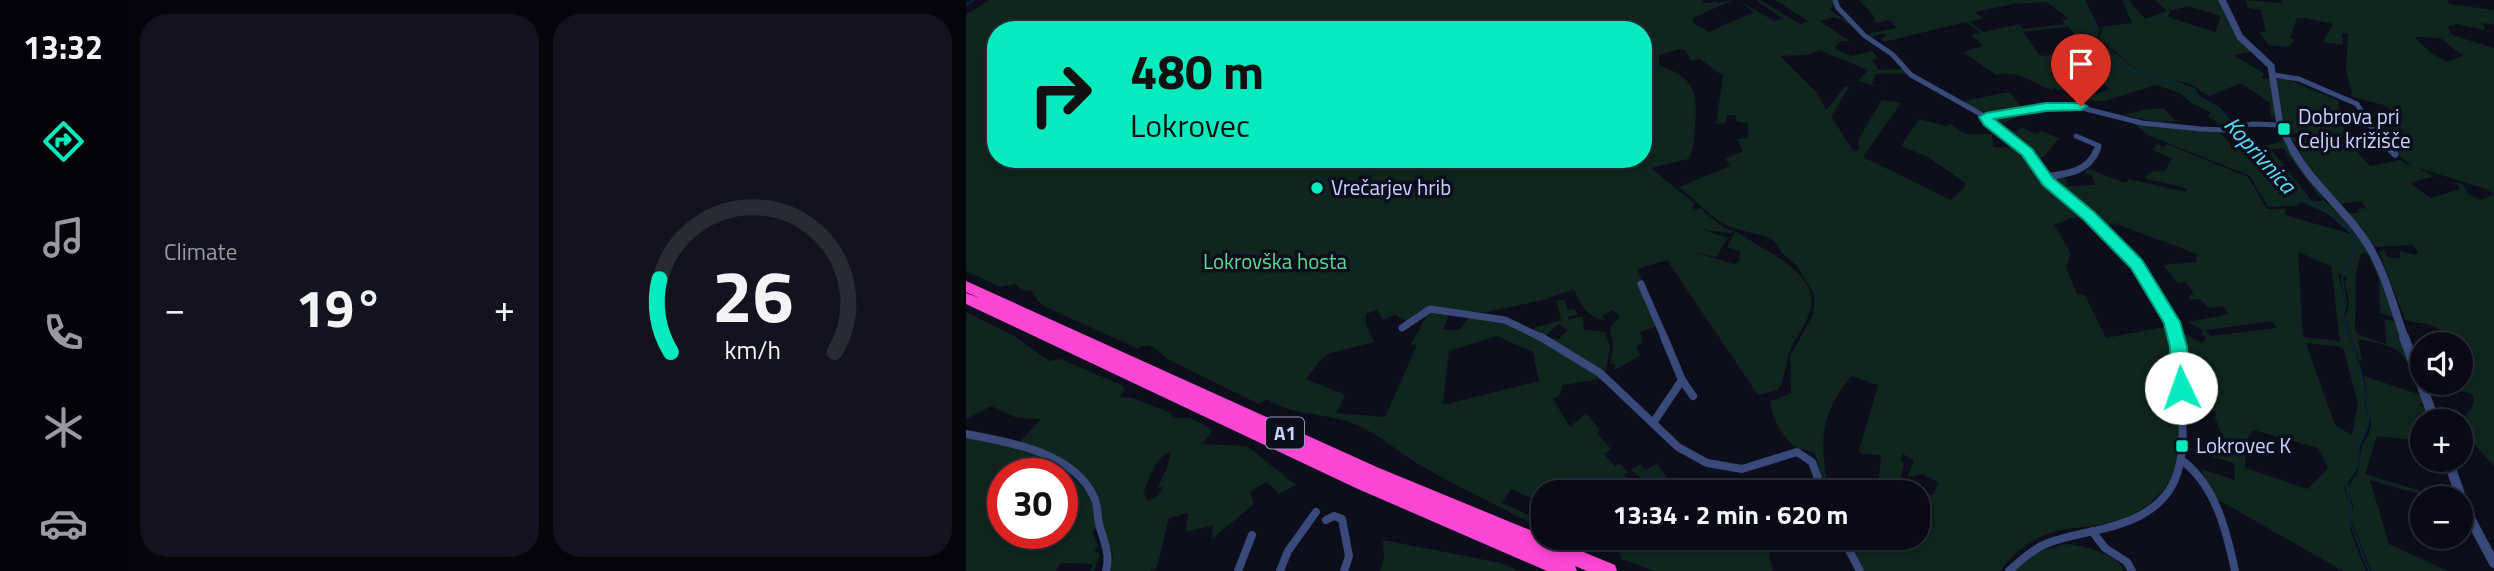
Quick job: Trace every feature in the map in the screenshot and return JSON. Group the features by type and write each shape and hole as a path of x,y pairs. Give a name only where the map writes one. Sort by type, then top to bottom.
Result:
{"highway":[{"name":"A1","path":"966,286 1373,473 1608,571"},
{"name":"A1","path":"966,298 1376,489 1568,571"}],"street":[{"path":"1835,0 1843,14 1865,36 1892,54 1911,75 1986,117 2027,152 2045,177 2108,233 2136,264 2172,322 2179,347 2186,450 2173,489 2144,515 2041,544 2029,551 2009,571"},
{"path":"2222,0 2240,37 2267,61 2274,75 2280,125 2303,168 2374,253 2430,409"},
{"path":"2274,75 2299,79 2357,104 2375,134 2395,154"},
{"path":"1986,117 2046,107 2074,106 2142,123 2235,128 2261,123 2280,125"},
{"path":"2045,177 2077,173 2088,166 2099,146 2076,136"},
{"path":"1641,284 1682,380 1693,396"},
{"path":"1402,328 1430,309 1505,320 1600,373 1678,447 1719,467 1751,467 1797,452 1812,462 1819,480"},
{"path":"1653,423 1682,380"},
{"path":"966,434 1039,453 1068,467 1082,479 1094,498 1110,554 1106,571"},
{"path":"2184,462 2197,471 2214,505 2235,571"},
{"path":"2452,472 2465,509 2494,563"},
{"path":"1280,571 1288,551 1316,512"},
{"path":"1326,520 1334,516 1342,519 1349,556 1344,571"},
{"path":"2092,531 2108,550 2127,562 2132,571"},
{"path":"1238,571 1252,535"},
{"path":"1849,550 1860,571"}],"green space":[{"name":"Lokrovška hosta","path":"989,0 1704,0 1701,2 1710,3 1719,0 1715,3 1733,0 1693,18 1694,24 1709,32 1754,12 1738,0 1774,21 1782,18 1756,0 1760,0 1800,24 1808,21 1775,0 1833,0 1835,5 1830,8 1851,25 1835,17 1819,21 1850,41 1841,41 1834,48 1851,56 1872,51 1878,58 1872,60 1879,70 1903,69 1907,74 1875,74 1872,84 1889,90 1858,81 1868,70 1819,50 1808,55 1780,56 1817,93 1826,110 1845,87 1849,87 1831,117 1854,151 1859,149 1858,140 1882,100 1901,103 1863,157 1951,200 1966,186 1965,183 1928,157 1901,146 1919,119 1945,126 1950,124 1966,134 1992,134 1993,147 2019,148 2088,218 2071,218 2054,225 2071,253 2066,267 2077,294 2085,295 2106,338 2170,326 2176,359 2180,444 2178,461 2167,485 2138,512 2113,522 2062,530 2038,538 2020,550 2000,571 1863,571 1853,550 1930,550 1930,494 1932,495 1939,483 1924,474 1907,477 1914,461 1903,454 1900,460 1904,463 1901,478 1879,478 1881,455 1862,454 1859,450 1878,385 1851,376 1834,401 1826,424 1823,448 1826,477 1822,478 1815,453 1793,445 1781,431 1772,412 1771,401 1791,393 1790,356 1813,315 1815,296 1797,266 1772,240 1726,225 1679,187 1730,166 1726,159 1743,152 1737,139 1748,138 1748,123 1737,122 1736,115 1727,115 1725,123 1716,124 1723,76 1700,59 1691,61 1686,51 1680,49 1659,55 1659,66 1680,75 1692,88 1696,105 1693,147 1688,159 1652,168 1652,21 987,21 987,168 1651,168 1695,204 1692,207 1696,210 1700,208 1724,228 1732,230 1732,233 1727,233 1700,229 1728,238 1716,257 1687,250 1734,264 1739,261 1740,252 1727,247 1736,231 1799,274 1808,286 1811,299 1809,314 1791,348 1778,390 1758,395 1667,260 1637,269 1642,281 1639,281 1658,326 1640,332 1643,343 1636,346 1640,356 1614,370 1615,364 1610,363 1613,346 1610,330 1620,317 1613,310 1602,316 1605,320 1594,317 1582,305 1574,289 1543,300 1482,313 1429,308 1407,322 1395,315 1383,320 1377,310 1366,314 1366,324 1374,342 1331,353 1322,358 1306,379 1345,395 1336,413 1385,417 1417,345 1411,344 1429,312 1449,314 1443,330 1460,330 1470,315 1486,318 1540,338 1575,358 1602,379 1563,385 1559,396 1553,399 1570,427 1586,413 1600,430 1597,433 1611,449 1604,454 1615,466 1620,464 1628,472 1624,475 1628,480 1531,480 1531,498 1511,489 1502,503 1531,516 1531,523 1433,472 1374,434 1348,421 1289,409 1267,399 1259,404 1169,360 1153,347 1148,345 1137,348 1045,307 1032,291 1022,290 1016,284 1000,287 966,271 966,15","holes":["1497,336 1533,352 1539,381 1443,405 1449,351"]},
{"path":"1859,0 2085,0 2100,30 2096,39 2144,75 2098,38 2101,27 2132,23 2122,0 2129,0 2145,19 2167,11 2155,0 2220,0 2252,52 2233,55 2264,73 2261,79 2272,78 2275,116 2271,118 2270,103 2241,83 2209,96 2190,84 2163,78 2182,83 2193,90 2196,96 2218,108 2229,120 2229,128 2208,117 2210,112 2191,103 2180,93 2155,85 2105,101 2080,100 2110,89 2099,82 2092,82 2090,89 2096,92 2078,99 2077,90 2091,74 2073,70 2074,75 2050,72 2052,76 2065,78 2064,84 2077,87 2074,95 2055,88 2052,90 2013,74 1996,75 1963,52 1983,46 1971,35 1980,32 1966,22 1884,42 1881,38 1887,36 1884,33 1868,38 1867,34 1896,28 1890,20 1876,23 1873,15","holes":["2046,2 2067,17 2068,19 2062,20 2065,24 2023,29 2019,24 1983,32 1970,22 1983,18 1975,12 2013,4","2188,6 2221,16 2215,32 2168,17 2170,11","2068,27 2090,51 2040,56 2023,32"]},
{"path":"2245,0 2282,3 2281,0 2447,0 2449,4 2494,10 2494,25 2483,23 2485,29 2494,32 2456,24 2448,27 2452,35 2494,48 2494,194 2494,466 2473,442 2473,332 2442,332 2431,325 2405,320 2379,252 2384,249 2388,257 2401,258 2401,251 2416,255 2418,251 2412,245 2375,247 2348,213 2359,213 2357,209 2366,208 2361,201 2338,204 2317,181 2291,137 2299,138 2297,134 2289,133 2281,115 2277,79 2287,79 2339,101 2341,118 2348,136 2371,166 2400,160 2413,167 2386,145 2370,125 2390,126 2392,118 2387,106 2350,96 2352,92 2346,71 2348,34 2342,33 2343,45 2323,42 2333,24 2297,18 2290,38 2295,40 2287,47 2269,45 2259,32 2266,32 2261,10 2248,8","holes":["2415,37 2440,38 2463,56 2447,62 2430,52","2415,167 2486,189 2494,194 2480,200 2468,194 2463,184 2455,182 2460,189 2431,198 2410,183 2434,176"]},
{"path":"2009,92 2024,110 1989,114 1959,102"},
{"path":"2163,108 2176,121 2156,122 2123,115 2143,110"},
{"path":"2015,115 2018,117 2002,124 2015,132 2023,127 2035,134 2042,131 2059,138 2045,156 2036,160 1991,120"},
{"path":"2133,123 2219,132 2230,143 2247,144 2238,131 2241,130 2268,157 2272,156 2266,146 2285,140 2326,203 2333,206 2371,254 2395,318 2380,313 2379,279 2368,254 2361,253 2356,273 2355,330 2359,335 2386,344 2385,319 2396,322 2406,349 2401,350 2407,354 2410,371 2404,357 2393,348 2360,339 2358,341 2362,361 2359,360 2345,317 2348,300 2344,282 2348,278 2338,274 2346,307 2342,317 2361,375 2368,421 2366,432 2358,444 2356,467 2344,486 2351,511 2350,530 2366,571 2343,571 2213,497 2201,469 2235,480 2234,463 2207,455 2217,445 2225,442 2215,418 2216,411 2186,409 2178,331 2203,343 2206,337 2202,335 2202,330 2188,322 2229,314 2223,306 2209,308 2200,299 2191,300 2188,296 2194,294 2186,282 2178,283 2163,265 2196,262 2197,254 2114,223 2105,228 2051,182 2052,179 2064,177 2069,186 2095,185 2092,175 2084,173 2088,169 2126,183 2129,179 2187,192 2187,189 2182,187 2144,178 2151,172 2166,170 2172,159 2153,150 2157,144 2164,147 2167,144 2248,177 2267,209 2285,209 2285,215 2351,234 2332,216 2302,202 2295,206 2268,207 2250,176 2148,135","holes":["2283,148 2322,200 2322,201 2312,201 2271,149","2298,252 2331,266 2340,341 2303,337","2272,321 2276,328 2210,336 2206,330","2306,343 2343,347 2358,404 2352,435 2335,425","2253,430 2318,448 2328,468 2308,489 2245,468 2245,444"]},
{"path":"1556,300 1565,300 1567,310 1574,309 1578,314 1568,317 1568,320 1583,316 1584,329 1605,332 1610,347 1605,373 1551,341 1553,338 1558,340 1568,330 1558,324 1546,336 1535,334 1534,328 1561,320"},
{"path":"966,312 1016,337 1049,361 1060,359 1122,385 1125,389 1120,397 1132,398 1171,413 1173,418 1191,418 1211,429 1212,432 1202,444 1247,446 1296,485 1279,494 1266,482 1250,492 1254,504 1212,539 1213,525 1186,532 1188,513 1169,518 1157,567 1150,571 1109,571 1113,554 1102,528 1098,496 1078,470 1078,458 1050,458 1018,444 1041,419 1017,418 991,406 966,419","holes":["1171,452 1157,488 1163,487 1157,497 1148,501 1143,491 1157,463 1165,454"]},
{"path":"2364,376 2410,391 2410,395 2421,395 2424,403 2419,404 2425,409 2410,409 2410,440 2377,436 2365,474 2410,488 2410,491 2370,480 2389,544 2448,571 2371,571 2352,522 2353,505 2347,487 2357,474 2362,445 2369,434 2371,423"},
{"path":"966,436 1032,452 1045,458 987,458 987,549 1078,549 1078,483 1093,498 1097,527 1092,532 1098,546 1094,550 1100,554 1094,571 1090,571 1093,564 1061,563 1056,571 966,571"},
{"path":"1657,463 1668,480 1638,480 1641,478 1631,470 1640,464 1646,470"},
{"path":"1383,540 1501,563 1519,571 1380,571 1384,558"},
{"path":"2066,544 2090,548 2108,555 2121,565 2124,571 2015,571 2036,552"},
{"path":"1613,550 1770,550 1773,571 1655,571 1621,559 1620,553"}],"waterway":[{"path":"966,5 974,0"},
{"name":"Koprivnica","path":"2081,0 2097,28 2083,34 2126,68 2194,89 2198,96 2219,108 2235,127"},
{"name":"Koprivnica","path":"2239,130 2299,198 2327,212 2355,236 2356,244 2342,278 2346,304 2343,316 2361,372 2369,415 2368,426 2359,445 2357,467 2346,484 2352,512 2350,522 2369,571"}],"place":[{"name":"Dobrova pri Celju križišče","path":"2284,129"},
{"name":"Vrečarjev hrib","path":"1317,188"},
{"name":"Lokrovec K","path":"2182,446"}],"route":[{"path":"2081,106 2046,107 1986,117 2027,152 2048,182 2088,215 2136,264 2172,322 2179,347 2181,388"}]}
